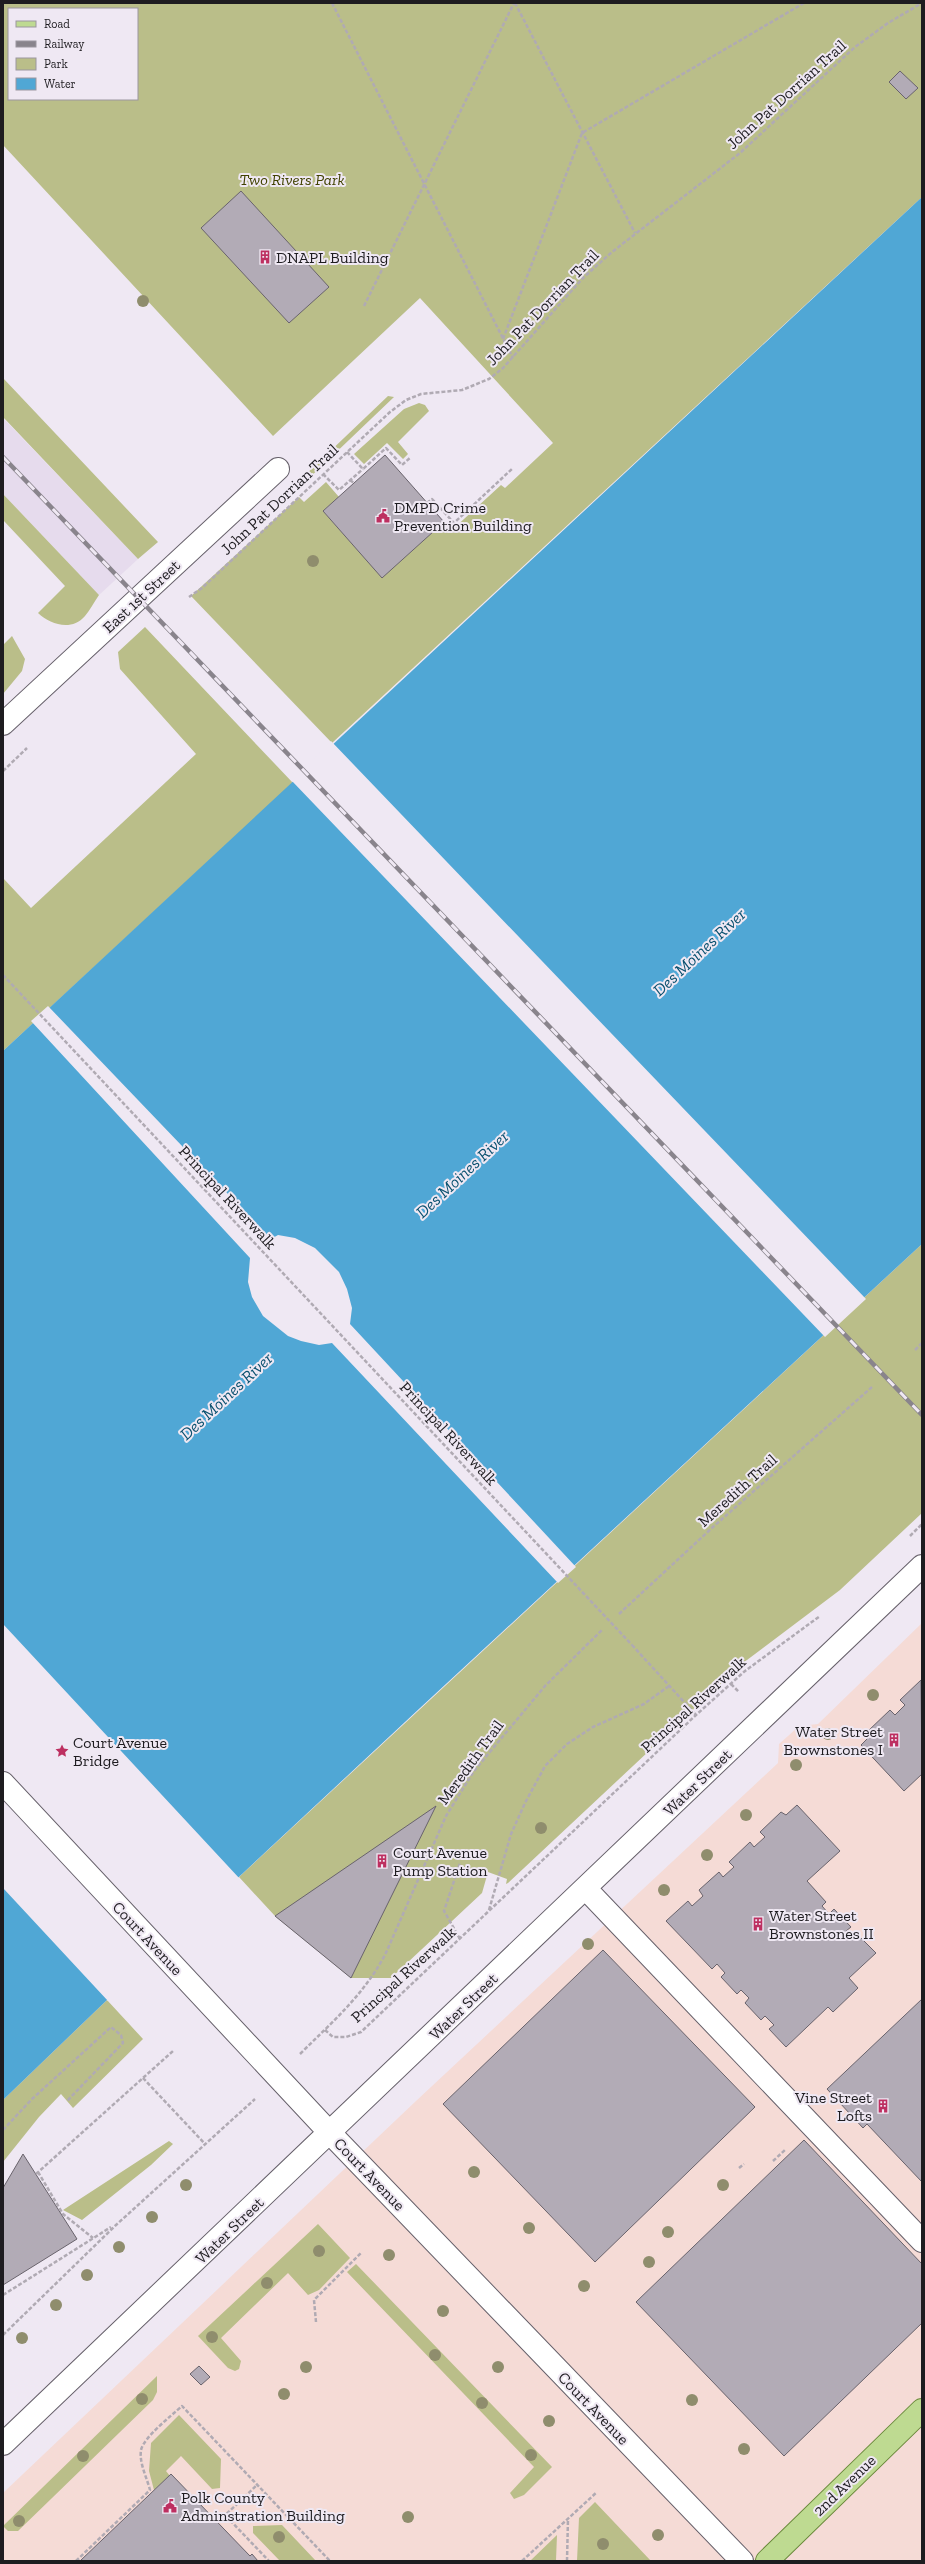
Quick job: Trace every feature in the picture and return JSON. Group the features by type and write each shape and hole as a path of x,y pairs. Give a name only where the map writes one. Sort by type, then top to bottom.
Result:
{"main road":[{"name":"2nd Avenue","path":"767,2561 922,2410"}],"street":[{"name":"East 1st Street","path":"3,724 278,469"},
{"name":"Water Street","path":"3,2444 586,1889 922,1566"},
{"name":"Court Avenue","path":"3,1783 330,2133 742,2561"},
{"path":"586,1889 922,2241"}],"path":[{"path":"332,3 513,358"},
{"path":"364,306 515,3"},
{"path":"515,3 635,233"},
{"path":"503,339 582,133 804,3"},
{"name":"John Pat Dorrian Trail","path":"185,600 202,588 323,474 406,400 421,394 462,390 489,379 513,358 583,278 635,233 740,153 855,47 888,23 922,4"},
{"path":"323,474 339,490 386,448 402,465 411,457"},
{"path":"347,452 363,469"},
{"path":"427,503 432,499 454,523 513,468"},
{"path":"350,480 354,483"},
{"path":"3,771 31,745"},
{"name":"Principal Riverwalk","path":"3,975 632,1645 668,1686 644,1704 593,1727 567,1744 545,1766 525,1803 511,1834 489,1911"},
{"path":"915,1350 922,1343"},
{"name":"Meredith Trail","path":"620,1614 713,1527 872,1387"},
{"path":"906,1540 922,1524"},
{"name":"Principal Riverwalk","path":"325,2030 333,2037 346,2037 361,2032 696,1715 745,1671 821,1616"},
{"name":"Meredith Trail","path":"325,2030 362,1992 373,1977 385,1955 446,1816 474,1771 545,1686 602,1630"},
{"path":"731,1684 740,1692"},
{"path":"668,1686 696,1715"},
{"path":"460,1863 444,1911 460,1939"},
{"path":"3,2130 38,2094 111,2027 121,2035 123,2043 67,2101"},
{"path":"310,2044 325,2030"},
{"path":"93,2239 63,2214 37,2173 173,2051"},
{"path":"143,2078 206,2145"},
{"path":"3,2335 116,2224 257,2098"},
{"path":"773,2161 785,2150"},
{"path":"739,2168 744,2164"},
{"path":"3,2295 116,2224"},
{"path":"316,2322 314,2300 361,2253"},
{"path":"76,2561 150,2490 142,2461 142,2450 146,2441 182,2406 330,2561"},
{"path":"218,2522 257,2485"},
{"path":"522,2561 568,2517 597,2492"},
{"path":"226,2516 269,2561"},
{"path":"567,2561 568,2517"}],"shaded area":[{"path":"3,418 138,559 99,595 3,494"},
{"path":"922,1623 922,2561 3,2561 3,2493 416,2101 778,1763 779,1744 799,1726 818,1724"}],"green space":[{"name":"Two Rivers Park","path":"3,3 922,3 922,197 332,743 191,596 299,497 304,502 326,482 339,497 323,511 382,577 444,522 452,530 501,485 505,488 553,443 420,298 273,436 3,145"},
{"path":"3,378 158,542 138,559 3,417"},
{"path":"388,396 394,397 304,483 301,479"},
{"path":"419,403 425,405 429,411 398,442 408,454 403,459 387,443 364,464 354,454 404,409"},
{"path":"3,494 99,595 87,614 79,621 73,624 61,625 48,620 38,613 65,586 3,520"},
{"path":"145,627 293,783 3,1051 3,878 31,908 196,754 120,669 118,652"},
{"path":"12,636 25,659 22,671 3,694 3,645"},
{"path":"922,1244 922,1513 840,1590 743,1663 508,1883 506,1884 507,1879 488,1872 482,1893 391,1978 351,1978 275,1916 239,1877"},
{"path":"107,2000 143,2039 73,2108 61,2094 39,2117 3,2162 3,2100"},
{"path":"169,2141 173,2144 151,2165 82,2220 63,2210"},
{"path":"318,2224 350,2258 319,2290 308,2295 288,2273 221,2338 241,2361 239,2369 235,2371 228,2368 198,2336"},
{"path":"356,2264 552,2467 524,2495 514,2499 510,2493 534,2467 347,2272"},
{"path":"157,2376 157,2392 153,2400 18,2531 8,2531 3,2526"},
{"path":"179,2415 221,2459 220,2488 212,2489 181,2456 166,2471 170,2476 154,2490 149,2471 151,2443"},
{"path":"595,2502 651,2561 577,2561 579,2518"},
{"path":"282,2525 316,2561 280,2561 253,2533 253,2526"},
{"path":"557,2535 556,2561 530,2561"}],"water":[{"name":"Des Moines River","path":"922,197 922,1244 420,1708 107,2000 3,2100 3,1051"}],"pier":[{"path":"331,741 866,1299 825,1337 292,781"},
{"path":"48,1006 271,1239 278,1235 295,1238 315,1248 339,1272 347,1289 352,1308 350,1324 576,1567 558,1583 332,1343 319,1345 288,1336 263,1316 252,1297 248,1282 250,1258 31,1021"},
{"name":"Court Avenue Bridge","path":"3,1624 240,1879 108,2001 3,1888"}],"building":[{"path":"900,71 918,88 906,99 889,82"},
{"name":"DNAPL Building","path":"241,191 329,287 289,323 201,228"},
{"name":"DMPD Crime Prevention Building","path":"385,455 444,522 382,578 323,511"},
{"name":"Water Street Brownstones I","path":"921,1680 922,1774 904,1791 861,1745 871,1735 868,1731 890,1710 895,1715 905,1705 900,1700"},
{"name":"Water Street Brownstones II","path":"797,1805 840,1851 807,1881 826,1902 822,1906 829,1914 834,1909 851,1927 846,1931 855,1940 859,1936 876,1953 849,1978 858,1988 833,2012 828,2007 786,2047 769,2029 774,2025 765,2016 761,2020 745,2003 749,1998 741,1990 737,1994 721,1977 725,1973 717,1964 712,1969 666,1921 688,1901 692,1906 703,1896 699,1890 719,1872 723,1877 734,1867 729,1862 750,1842 754,1847 765,1837 760,1832 781,1812 786,1815"},
{"name":"Court Avenue Pump Station","path":"436,1806 351,1978 275,1916"},
{"path":"603,1950 755,2107 595,2262 443,2104"},
{"name":"Vine Street Lofts","path":"922,1999 922,2182 867,2124 863,2128 827,2089"},
{"path":"804,2140 922,2264 922,2323 784,2456 636,2302"},
{"path":"23,2154 77,2239 3,2285 3,2188"},
{"path":"199,2366 210,2377 201,2385 190,2374"},
{"name":"Polk County Adminstration Building","path":"171,2474 250,2556 252,2554 258,2561 80,2561"}],"railway":[{"path":"3,457 922,1415"}],"place":[{"name":"DNAPL Building","path":"265,257"},
{"name":"DMPD Crime Prevention Building","path":"383,516"},
{"name":"Water Street Brownstones I","path":"894,1740"},
{"name":"Court Avenue Bridge","path":"62,1751"},
{"name":"Court Avenue Pump Station","path":"382,1861"},
{"name":"Water Street Brownstones II","path":"758,1924"},
{"name":"Vine Street Lofts","path":"883,2106"},
{"name":"Polk County Adminstration Building","path":"170,2506"}]}
